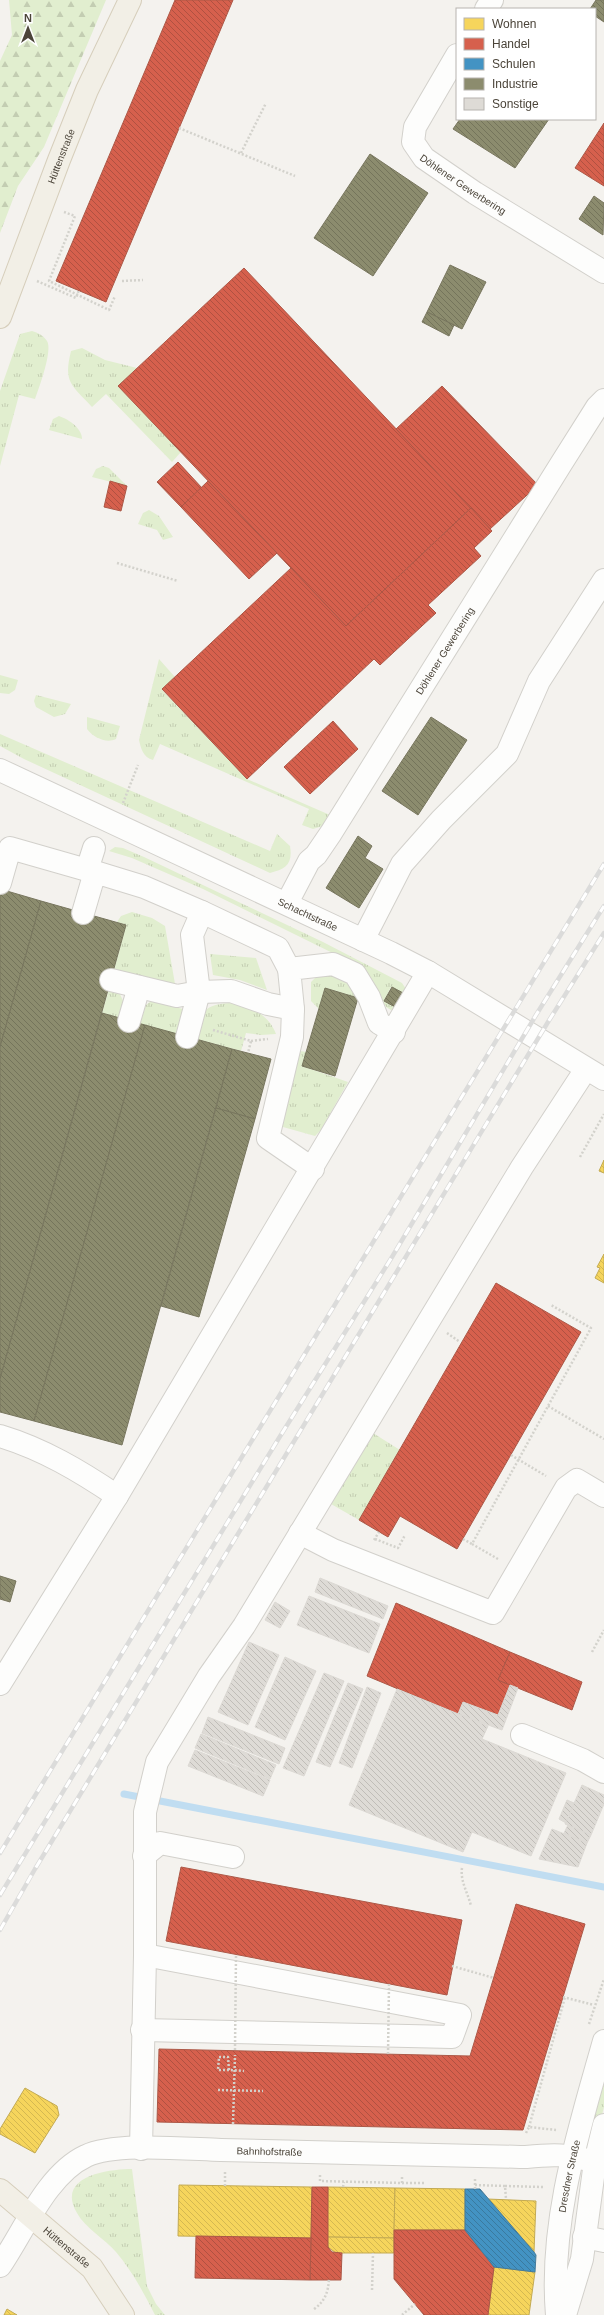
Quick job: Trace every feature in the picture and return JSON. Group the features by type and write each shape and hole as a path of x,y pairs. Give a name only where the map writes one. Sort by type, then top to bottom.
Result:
{"main road":[{"name":"Hüttenstraße","path":"0,317 59,160 88,90 130,0"},
{"name":"Hüttenstraße","path":"0,2190 92,2268 123,2315"}],"street":[{"name":"Döhlener Gewerbering","path":"456,57 415,127 413,142 424,158 475,193 604,272"},
{"name":"Döhlener Gewerbering","path":"287,903 308,861 323,847 561,464 597,407 604,400"},
{"path":"364,940 402,864 441,820 507,754 539,681 604,580"},
{"name":"Schachtstraße","path":"0,770 287,903 428,972 595,1074"},
{"path":"0,883 5,846 144,887 202,912 278,948 289,969 293,1009 292,1038 268,1138 313,1169"},
{"path":"83,913 94,848"},
{"path":"187,1037 199,992 192,935 202,912"},
{"path":"289,969 333,964 355,974 369,997 379,1023 394,1032"},
{"path":"0,1684 117,1496 313,1169 428,972"},
{"path":"111,980 177,996 199,992 231,991 268,1004 293,1009"},
{"path":"129,1021 139,987"},
{"path":"140,2149 145,1955 145,1812 151,1780 157,1762 208,1676 244,1626 522,1167 595,1074"},
{"path":"0,1436 30,1445 77,1470 117,1496"},
{"path":"300,1533 334,1550 493,1613 566,1488 577,1480 604,1496"},
{"path":"522,1735 583,1760 604,1772"},
{"path":"144,1856 160,1843 233,1857"},
{"path":"142,2030 452,2037 460,2015 145,1955"},
{"name":"Dresdner Straße","path":"557,2315 555,2288 561,2216 572,2155 604,2041"},
{"path":"565,2315 582,2259 594,2239 595,2162 604,2125"},
{"name":"Bahnhofstraße","path":"0,2266 51,2186 72,2164 102,2150 140,2149 526,2157 572,2155 595,2162"}],"path":[{"path":"241,153 266,103"},
{"path":"180,128 295,176"},
{"path":"62,211 75,216 50,281 109,310 115,296"},
{"path":"35,280 76,298 79,290"},
{"path":"122,281 143,280"},
{"path":"117,563 178,581"},
{"path":"120,808 138,765"},
{"path":"580,1157 604,1114"},
{"path":"472,1544 591,1328 551,1304"},
{"path":"548,1406 604,1439"},
{"path":"511,1455 566,1488"},
{"path":"379,1532 375,1539 398,1548 405,1535"},
{"path":"462,1539 503,1562"},
{"path":"592,1652 604,1630"},
{"path":"462,1868 462,1879 468,1892 471,1906"},
{"path":"233,2124 236,1955"},
{"path":"452,1966 494,1978"},
{"path":"388,2054 389,1984"},
{"path":"529,2127 564,1997 594,2005"},
{"path":"229,2070 229,2054 235,2052"},
{"path":"229,2070 228,2057 219,2057 218,2070 244,2071"},
{"path":"218,2090 263,2091"},
{"path":"402,2172 402,2183"},
{"path":"320,2181 424,2183"},
{"path":"343,2187 344,2182"},
{"path":"369,2183 370,2188"},
{"path":"388,2183 389,2188"},
{"path":"475,2189 475,2185 544,2187"},
{"path":"505,2186 506,2199"},
{"path":"372,2290 373,2253"},
{"path":"314,2309 322,2303 328,2290 329,2279"},
{"path":"402,2315 415,2304"}],"green space":[{"path":"9,0 106,0 44,147 18,186 0,233 0,61 12,35"},
{"path":"32,331 40,334 47,341 47,360 35,399 19,395 0,466 0,391 20,334"},
{"path":"82,348 105,360 137,368 181,452 172,462 106,394 92,407 74,388 69,377 68,370 71,351"},
{"path":"59,416 66,419 80,431 82,439 49,430 53,419"},
{"path":"103,466 109,468 127,486 92,477 96,469"},
{"path":"149,510 159,516 173,537 163,540 157,530 138,524 143,513"},
{"path":"159,659 175,677 162,690 247,779 330,815 326,825 313,829 302,825 309,809 160,744 153,760 147,757 139,740"},
{"path":"0,675 18,680 15,690 9,694 0,693"},
{"path":"36,695 71,704 65,714 54,717 36,707 34,701"},
{"path":"87,717 120,726 116,739 108,741 93,735 87,729"},
{"path":"0,734 270,851 277,834 290,846 291,852 289,861 287,865 280,870 270,873 24,759 0,746"},
{"path":"115,847 123,848 144,857 323,942 402,983 406,989 405,994 391,987 384,1001 397,1008 391,1010 386,1007 365,971 359,966 203,889 132,858 109,851"},
{"path":"132,912 152,918 165,926 175,984 114,970 126,925 117,922 121,916"},
{"path":"210,954 256,958 267,990 240,980 213,975"},
{"path":"320,973 343,976 358,998 325,988 319,1009 311,1001 311,982"},
{"path":"109,989 119,992 124,1003 120,1018 102,1013"},
{"path":"151,1001 183,1009 186,1016 181,1036 140,1024 146,1005"},
{"path":"230,1003 258,1012 273,1027 276,1034 261,1035 246,1033 241,1051 194,1039 201,1017 208,1008 220,1004"},
{"path":"300,1051 307,1052 302,1066 348,1082 321,1130 315,1136 283,1127 280,1123"},
{"path":"373,1433 400,1450 359,1520 331,1504"},
{"path":"604,2077 604,2107 596,2138 591,2139 589,2135"},
{"path":"122,2169 132,2169 147,2286 156,2304 165,2315 155,2315 142,2290 127,2267 116,2252 85,2224 77,2213 72,2200 73,2191 79,2183 88,2177 99,2173"}],"building: Wohnen":[{"path":"604,1160 604,1173 599,1171"},
{"path":"604,1254 604,1283 595,1278 600,1268 597,1267"},
{"path":"25,2088 57,2106 59,2115 35,2153 0,2134 0,2129"},
{"path":"179,2185 312,2187 311,2238 178,2236"},
{"path":"328,2187 395,2188 394,2238 327,2237"},
{"path":"395,2188 465,2189 465,2230 394,2230"},
{"path":"487,2199 536,2201 534,2252 525,2243"},
{"path":"327,2237 394,2238 394,2253 336,2253 328,2247"},
{"path":"494,2267 535,2272 529,2315 488,2315"},
{"path":"7,2309 17,2315 4,2315"}],"building: Handel":[{"path":"175,0 233,0 106,302 56,281"},
{"path":"604,123 604,186 575,168"},
{"path":"244,268 471,508 346,626 118,386"},
{"path":"442,386 538,485 490,529 396,429"},
{"path":"178,462 202,488 181,507 157,482"},
{"path":"110,481 127,486 121,511 104,507"},
{"path":"208,481 277,553 249,579 181,507"},
{"path":"471,508 492,531 474,548 481,556 428,605 436,613 380,665 374,659 247,779 162,689 291,568 346,626"},
{"path":"333,721 358,749 310,794 284,767"},
{"path":"496,1283 581,1332 457,1549 400,1516 388,1537 359,1520"},
{"path":"396,1603 510,1652 498,1680 510,1685 498,1715 463,1702 458,1714 367,1676"},
{"path":"510,1652 582,1682 572,1710 498,1680"},
{"path":"181,1867 462,1920 447,1995 166,1941"},
{"path":"516,1904 585,1924 523,2130 157,2122 159,2049 470,2056"},
{"path":"312,2187 328,2187 328,2247 332,2252 342,2253 341,2280 310,2280"},
{"path":"394,2230 465,2230 494,2267 488,2315 424,2315 394,2279"},
{"path":"196,2236 311,2238 310,2280 195,2278"}],"building: Schulen":[{"path":"465,2189 480,2189 534,2252 536,2255 535,2272 494,2267 465,2230"}],"building: Industrie":[{"path":"596,0 604,0 604,22 596,17 596,8 591,8"},
{"path":"459,120 548,120 515,168 453,129"},
{"path":"370,154 428,193 373,276 314,238"},
{"path":"594,196 604,203 603,235 579,219"},
{"path":"450,265 486,282 462,329 427,312"},
{"path":"427,312 454,325 449,336 422,322"},
{"path":"431,717 467,740 418,815 382,791"},
{"path":"358,836 372,846 365,858 383,869 359,908 326,888"},
{"path":"0,889 41,901 0,1047"},
{"path":"41,901 126,925 0,1379 0,1047"},
{"path":"392,987 405,994 397,1008 384,1001"},
{"path":"325,988 358,998 335,1076 302,1066"},
{"path":"102,1013 145,1025 34,1421 0,1412 0,1379"},
{"path":"145,1025 232,1049 122,1445 34,1421"},
{"path":"232,1049 271,1059 255,1119 216,1108"},
{"path":"216,1108 255,1119 199,1317 161,1306"},
{"path":"0,1576 16,1581 10,1602 0,1599"}],"building: Sonstige":[{"path":"320,1578 388,1606 383,1619 315,1592"},
{"path":"309,1596 380,1624 369,1653 297,1625"},
{"path":"275,1602 290,1611 280,1628 265,1620"},
{"path":"249,1642 279,1655 248,1725 218,1712"},
{"path":"285,1657 316,1671 285,1740 255,1727"},
{"path":"324,1673 344,1681 304,1776 283,1768"},
{"path":"348,1683 363,1689 330,1767 316,1762"},
{"path":"510,1685 518,1688 502,1730 458,1714 463,1702 498,1715"},
{"path":"367,1687 381,1693 352,1768 339,1763"},
{"path":"397,1689 488,1726 482,1739 566,1773 531,1856 472,1832 463,1852 349,1805"},
{"path":"208,1717 285,1748 279,1764 202,1733"},
{"path":"201,1734 276,1765 270,1779 195,1748"},
{"path":"195,1750 270,1780 263,1796 188,1766"},
{"path":"582,1785 604,1795 604,1804 591,1835 565,1824"},
{"path":"567,1800 574,1803 566,1823 559,1819"},
{"path":"568,1825 591,1835 587,1843 564,1833"},
{"path":"552,1829 587,1843 578,1867 539,1859"}],"waterway":[{"path":"124,1794 604,1887"}],"railway":[{"path":"0,1853 604,864"},
{"path":"0,1895 279,1438 392,1257 536,1015 604,906"},
{"path":"0,1930 35,1869 548,1022 604,933"}]}
